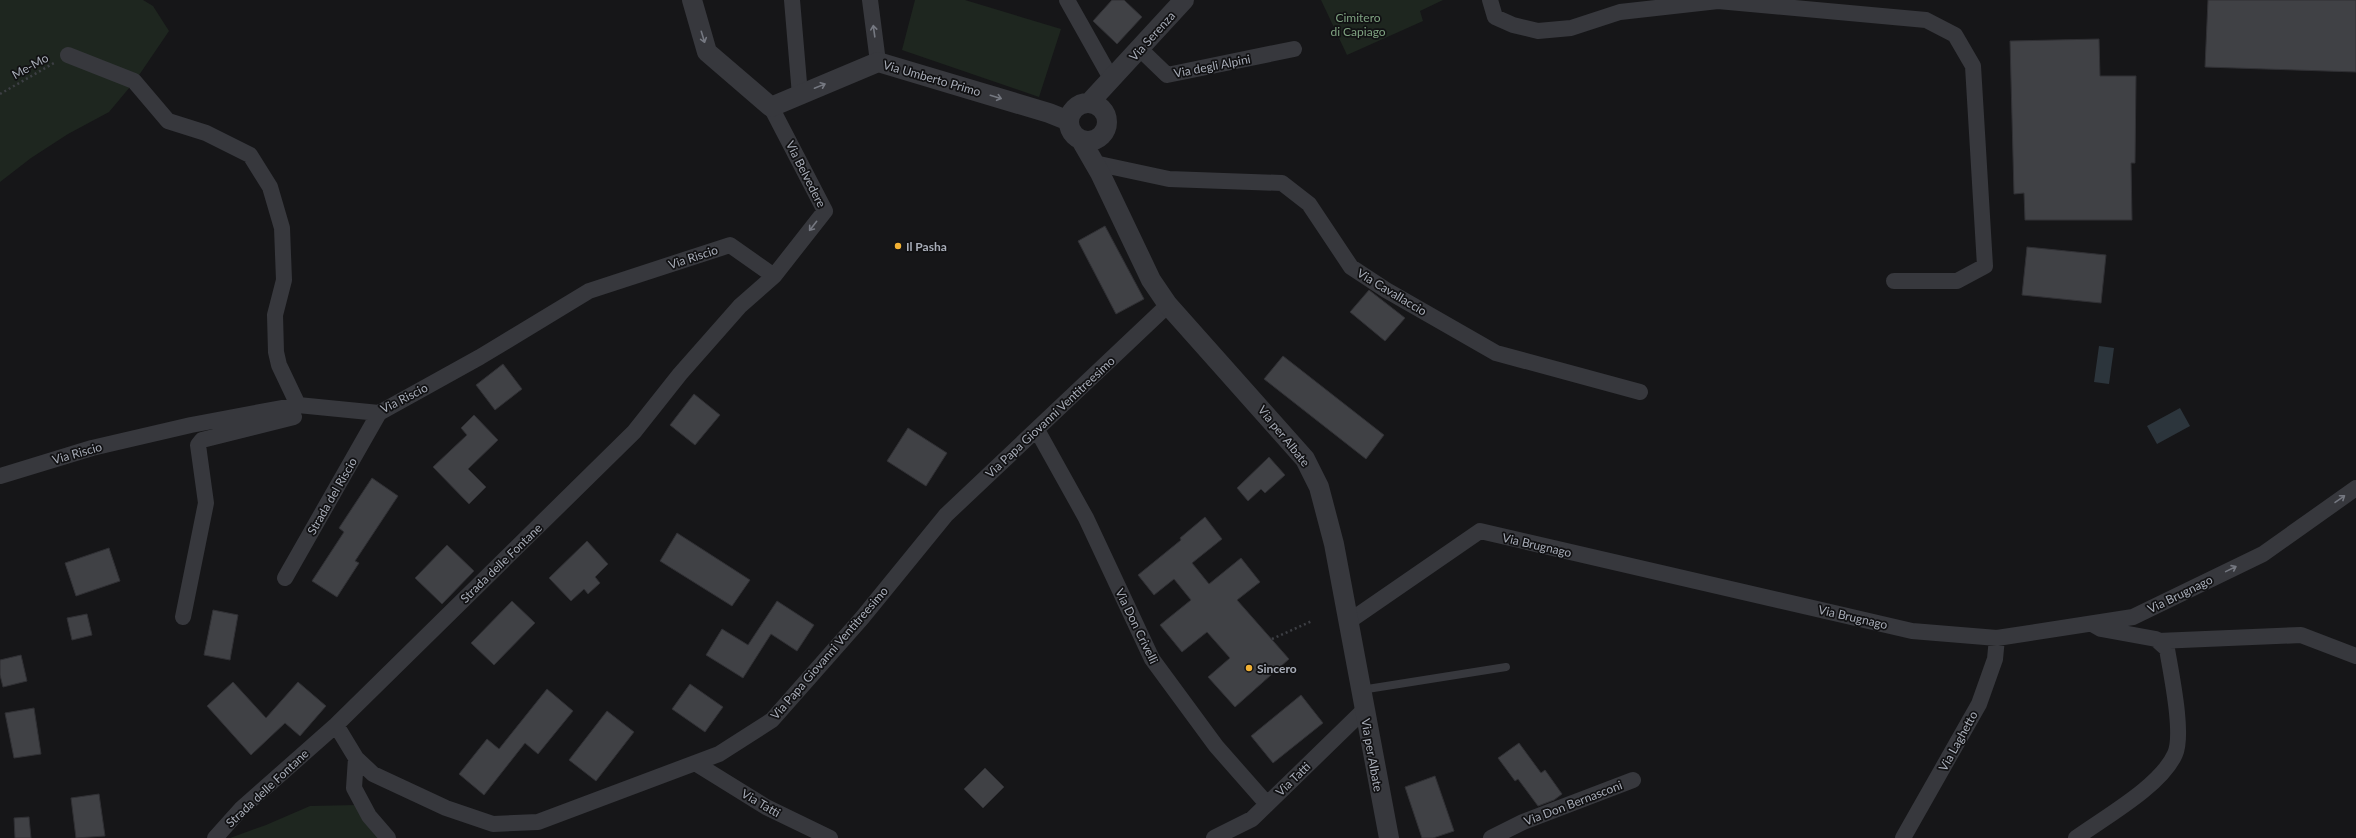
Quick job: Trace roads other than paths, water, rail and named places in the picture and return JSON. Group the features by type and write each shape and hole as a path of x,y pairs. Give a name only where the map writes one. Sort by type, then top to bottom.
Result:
{"street":[{"path":"692,0 707,52 771,107"},
{"path":"792,0 800,95"},
{"path":"870,0 878,62"},
{"path":"1067,0 1116,76"},
{"name":"Via Serenza","path":"1097,108 1116,76 1184,0"},
{"path":"1490,0 1495,17 1513,25 1538,31 1571,28 1620,12 1718,1 1926,20 1955,35 1973,66 1985,266 1957,281 1894,281"},
{"name":"Via degli Alpini","path":"1140,49 1167,75 1294,49"},
{"path":"68,55 134,81 168,121 206,133 250,155 270,187 282,228 284,280 275,316 276,352 279,365 298,405"},
{"name":"Via Umberto Primo","path":"771,107 878,62 1049,113 1069,121"},
{"path":"1077,106 1097,108 1106,126 1090,138 1071,132 1069,121 1072,111 1077,106"},
{"name":"Via Belvedere","path":"771,107 826,211 774,276"},
{"name":"Via per Albate","path":"1090,138 1100,168 1151,280 1168,305 1305,459 1319,487 1325,504 1389,838"},
{"name":"Via Cavallaccio","path":"1100,168 1168,179 1282,183 1310,204 1351,267 1386,290 1496,353 1640,392"},
{"name":"Via Riscio","path":"0,476 92,448 191,425 298,405 379,413 480,357 589,291 730,245 774,276"},
{"name":"Strada delle Fontane","path":"215,838 241,809 336,725 634,432 680,374 740,306 774,276"},
{"name":"Via Papa Giovanni Ventitreesimo","path":"336,725 356,758 373,774 446,808 493,824 538,822 719,754 772,720 862,618 946,515 1168,305"},
{"path":"183,617 206,503 198,445 202,440 283,419 343,409"},
{"name":"Strada del Riscio","path":"285,578 379,413"},
{"name":"Via Don Crivelli","path":"1036,430 1086,518 1152,659 1216,746 1267,804"},
{"name":"Via Brugnago","path":"1348,622 1480,531 1912,631 1997,638 2133,617 2263,554 2356,488"},
{"path":"2090,623 2101,629 2158,641 2285,634 2301,635 2320,644 2356,656"},
{"name":"Via Laghetto","path":"1903,838 1979,704 1995,659 1997,638"},
{"path":"2076,838 2161,777 2176,754 2178,730 2167,649 2158,641"},
{"name":"Via Tatti","path":"1214,838 1252,819 1364,710"},
{"path":"356,758 354,788 369,816 388,838"},
{"name":"Via Tatti","path":"695,763 766,807 830,838"},
{"name":"Via Don Bernasconi","path":"1491,838 1522,822 1634,780"}],"lane":[{"path":"1361,690 1506,666"}],"place":[{"name":"Il Pasha","path":"898,246"},
{"name":"Sincero","path":"1249,668"}],"park label":[{"name":"Cimitero di Capiago","path":"1358,24"}]}
